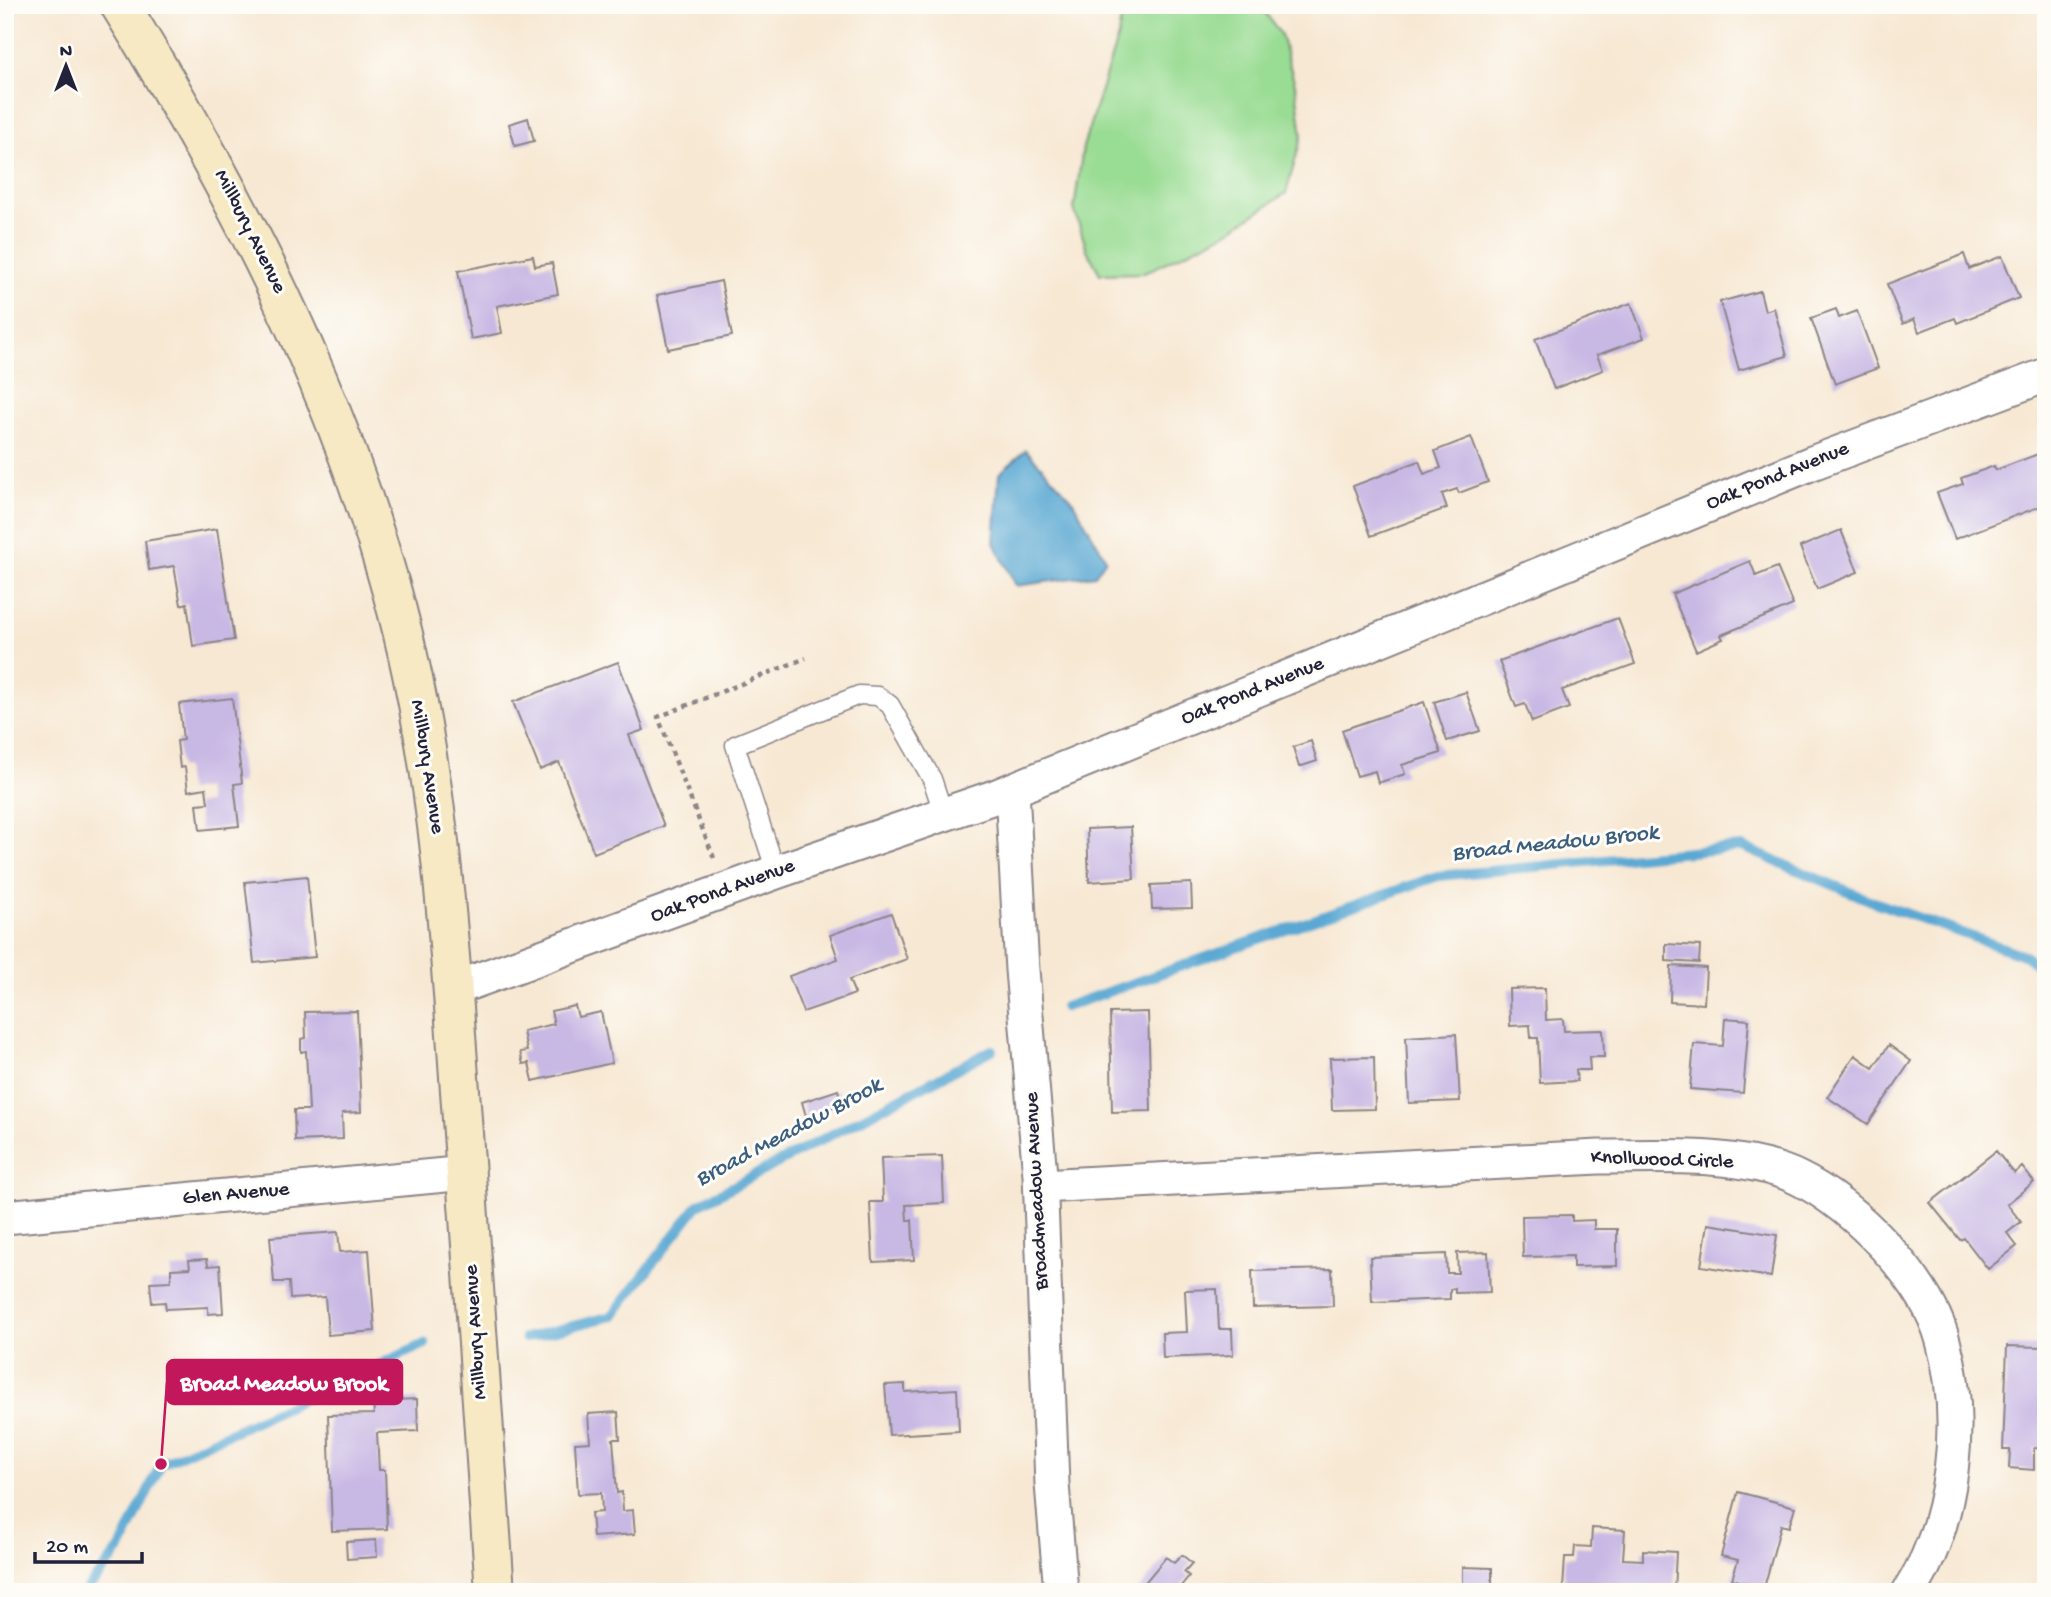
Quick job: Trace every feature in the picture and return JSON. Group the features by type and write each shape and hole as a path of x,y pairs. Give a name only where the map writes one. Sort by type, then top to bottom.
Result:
{"main road":[{"name":"Millbury Avenue","path":"120,5 214,160 290,311 330,409 394,596 426,749 453,989 495,1592"}],"street":[{"name":"Oak Pond Avenue","path":"453,989 1012,790 1812,463 2046,375"},
{"name":"Broadmeadow Avenue","path":"1012,790 1022,970 1041,1186 1052,1484 1060,1592"},
{"name":"Knollwood Circle","path":"1041,1186 1599,1157 1677,1157 1733,1161 1797,1177 1836,1200 1867,1227 1900,1265 1926,1303 1943,1338 1950,1375 1953,1414 1950,1469 1935,1540 1909,1592"},
{"name":"Glen Avenue","path":"5,1217 466,1173"}],"lane":[{"path":"776,872 736,745 859,695 878,696 890,705 932,779 944,815"}],"green space":[{"path":"1123,5 1260,5 1281,35 1296,88 1302,136 1286,193 1226,233 1144,273 1100,274 1087,250 1074,209 1083,147 1118,36"}],"water":[{"path":"1026,450 1071,498 1106,559 1095,575 1016,586 994,543 999,474"}],"building":[{"path":"528,118 534,141 515,146 509,124"},
{"path":"1964,254 1969,269 2002,256 2019,298 1957,323 1955,318 1919,332 1914,319 1903,324 1887,284"},
{"path":"533,256 535,266 552,263 558,294 497,306 502,333 471,339 458,271"},
{"path":"721,281 732,336 668,349 657,295"},
{"path":"1760,291 1765,311 1774,308 1787,356 1739,370 1720,302"},
{"path":"1631,303 1644,338 1597,355 1603,370 1554,389 1535,339"},
{"path":"1836,309 1839,318 1857,311 1878,368 1835,384 1811,318"},
{"path":"1471,437 1488,482 1459,493 1457,489 1442,494 1447,508 1371,536 1353,486 1419,461 1424,474 1441,468 1435,451"},
{"path":"2046,451 2046,504 1955,539 1937,493 1963,484 1961,478 1994,466 1996,470"},
{"path":"217,529 234,640 193,646 187,603 181,605 174,566 149,570 145,541"},
{"path":"1841,530 1858,572 1817,589 1800,547"},
{"path":"1750,561 1756,576 1777,567 1793,605 1721,635 1723,639 1696,651 1672,594"},
{"path":"1618,618 1635,664 1562,690 1569,708 1532,722 1525,704 1516,707 1499,661"},
{"path":"618,662 644,730 629,735 664,826 594,853 559,762 540,770 513,702"},
{"path":"1466,692 1480,731 1447,741 1434,702"},
{"path":"232,698 242,783 234,784 239,826 200,830 197,804 208,803 206,788 188,791 185,767 180,768 177,741 183,740 179,704"},
{"path":"1424,702 1441,753 1402,765 1405,774 1378,783 1375,771 1357,776 1342,730"},
{"path":"1311,741 1317,761 1299,767 1293,747"},
{"path":"1131,827 1134,879 1089,882 1087,829"},
{"path":"307,876 315,957 254,963 245,882"},
{"path":"1191,883 1192,908 1152,909 1151,885"},
{"path":"891,913 907,959 849,980 855,994 803,1012 789,976 838,959 830,935"},
{"path":"1666,944 1700,946 1699,963 1666,961"},
{"path":"1671,966 1706,968 1704,1004 1670,1002"},
{"path":"1545,988 1546,1020 1563,1019 1564,1031 1603,1030 1604,1057 1589,1057 1590,1070 1576,1070 1577,1081 1540,1083 1538,1038 1531,1038 1530,1025 1510,1026 1509,989"},
{"path":"575,1006 578,1017 601,1012 612,1063 533,1081 529,1063 523,1064 520,1052 527,1051 523,1031 554,1024 551,1011"},
{"path":"357,1011 361,1112 342,1113 343,1139 295,1141 294,1110 309,1110 306,1051 301,1052 301,1039 306,1038 305,1012"},
{"path":"1148,1012 1151,1111 1112,1112 1110,1013"},
{"path":"1725,1018 1749,1020 1743,1093 1690,1089 1694,1044 1723,1046"},
{"path":"1456,1034 1460,1101 1409,1103 1406,1037"},
{"path":"1889,1045 1911,1061 1868,1124 1827,1097 1855,1055 1873,1068"},
{"path":"1374,1057 1375,1109 1332,1110 1330,1058"},
{"path":"838,1090 842,1104 806,1116 802,1102"},
{"path":"1996,1151 2014,1173 2022,1167 2034,1182 2007,1204 2021,1222 2007,1233 2017,1246 1988,1269 1964,1238 1960,1240 1930,1203"},
{"path":"942,1156 944,1203 906,1205 907,1220 912,1220 914,1260 873,1262 870,1202 883,1202 881,1158"},
{"path":"1572,1215 1572,1221 1594,1220 1594,1229 1617,1229 1617,1266 1573,1267 1573,1256 1523,1257 1522,1216"},
{"path":"1708,1224 1777,1235 1771,1277 1701,1266"},
{"path":"338,1232 340,1252 369,1250 375,1331 328,1335 325,1297 290,1299 289,1282 274,1282 270,1237"},
{"path":"1488,1252 1490,1292 1455,1293 1455,1288 1450,1289 1450,1299 1372,1302 1370,1257 1446,1254 1447,1273 1458,1273 1457,1253"},
{"path":"207,1259 208,1266 220,1265 223,1313 208,1314 208,1307 166,1309 165,1302 152,1303 150,1282 171,1281 171,1269 190,1268 189,1260"},
{"path":"1332,1269 1333,1306 1253,1308 1252,1271"},
{"path":"1217,1289 1219,1329 1232,1329 1233,1355 1163,1358 1162,1333 1187,1332 1185,1290"},
{"path":"2007,1346 2046,1347 2046,1449 2034,1448 2034,1470 2009,1468 2010,1450 2003,1450"},
{"path":"905,1384 905,1392 957,1389 959,1431 889,1435 885,1385"},
{"path":"417,1399 418,1431 377,1433 379,1470 385,1470 387,1529 332,1531 328,1415 374,1414 373,1401"},
{"path":"618,1412 620,1439 613,1439 617,1493 622,1492 623,1511 633,1510 635,1534 593,1537 591,1513 602,1512 601,1493 578,1494 575,1443 590,1442 588,1414"},
{"path":"1738,1492 1795,1507 1789,1527 1781,1525 1764,1588 1732,1579 1738,1560 1721,1556"},
{"path":"1592,1528 1625,1530 1623,1559 1643,1560 1643,1550 1676,1552 1674,1592 1563,1590 1565,1557 1574,1557 1575,1546 1591,1547"},
{"path":"376,1540 377,1557 347,1559 346,1542"},
{"path":"1182,1555 1192,1563 1184,1572 1189,1576 1181,1586 1187,1592 1137,1592 1166,1557 1174,1563"},
{"path":"1463,1567 1492,1568 1492,1589 1521,1589 1521,1592 1399,1592 1399,1586 1463,1587"}],"waterway":[{"name":"Broad Meadow Brook","path":"1065,1007 1438,876 1742,847 1874,902 2026,956 2046,972"},
{"name":"Broad Meadow Brook","path":"525,1338 612,1316 698,1205 992,1050"},
{"name":"Broad Meadow Brook","path":"85,1592 120,1549 161,1464 425,1344"}],"place":[{"name":"Broad Meadow Brook","path":"161,1464"}]}
